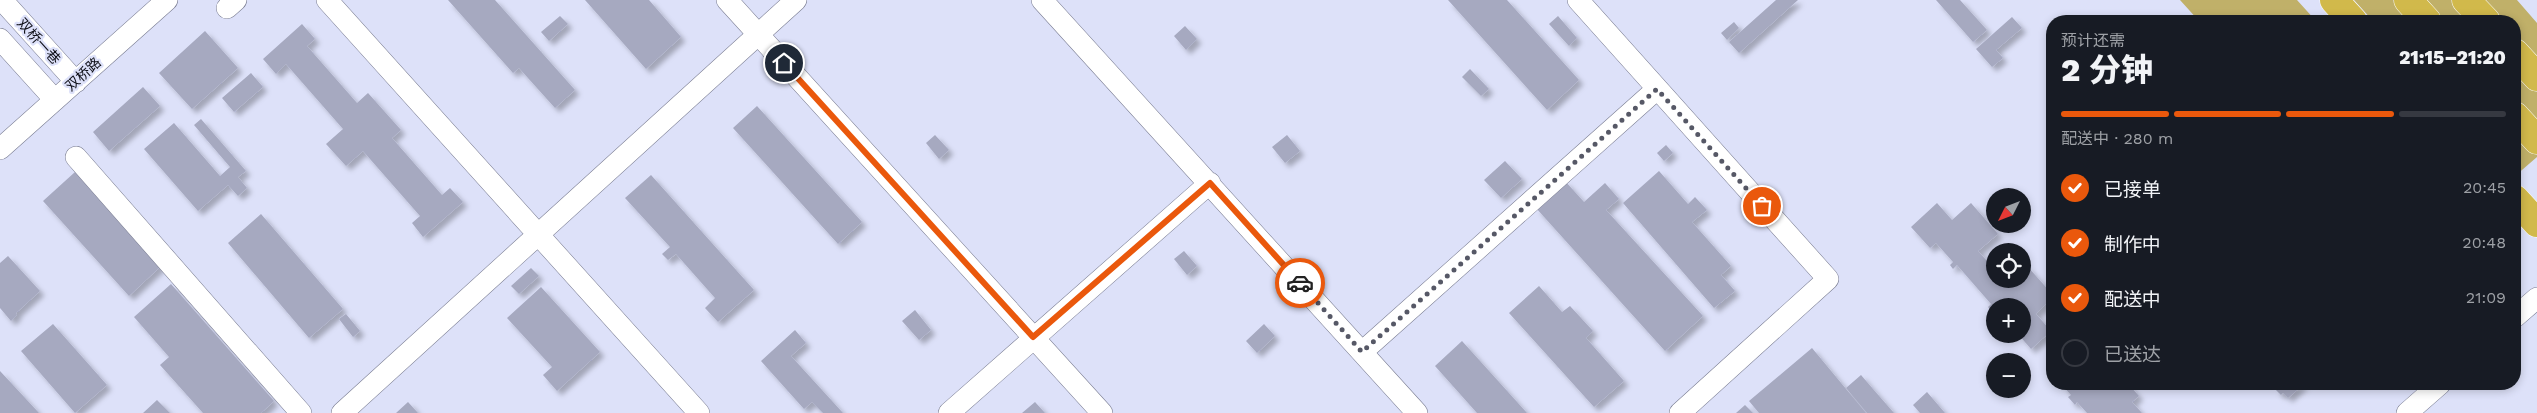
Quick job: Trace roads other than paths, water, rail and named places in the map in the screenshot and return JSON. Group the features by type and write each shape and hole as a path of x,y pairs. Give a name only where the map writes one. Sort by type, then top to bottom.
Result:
{"highway":[{"path":"2334,0 2348,15"},
{"path":"2408,0 2422,15"},
{"path":"2466,0 2480,15"},
{"path":"2521,60 2537,77"},
{"path":"2521,123 2537,140"},
{"path":"2521,206 2537,223"}],"street":[{"name":"双桥一巷","path":"2,0 76,82"},
{"name":"双桥路","path":"0,149 167,0"},
{"path":"327,0 698,413"},
{"path":"727,0 1102,413"},
{"path":"342,413 536,234 796,0"},
{"path":"1042,0 1417,413"},
{"path":"1578,0 1828,279 1680,413"},
{"name":"双桥一巷","path":"0,39 55,100"},
{"path":"1362,352 1657,89"},
{"path":"76,157 301,413"},
{"path":"949,413 1210,183"},
{"path":"2521,312 2537,298"},
{"path":"2407,413 2433,390"}]}
